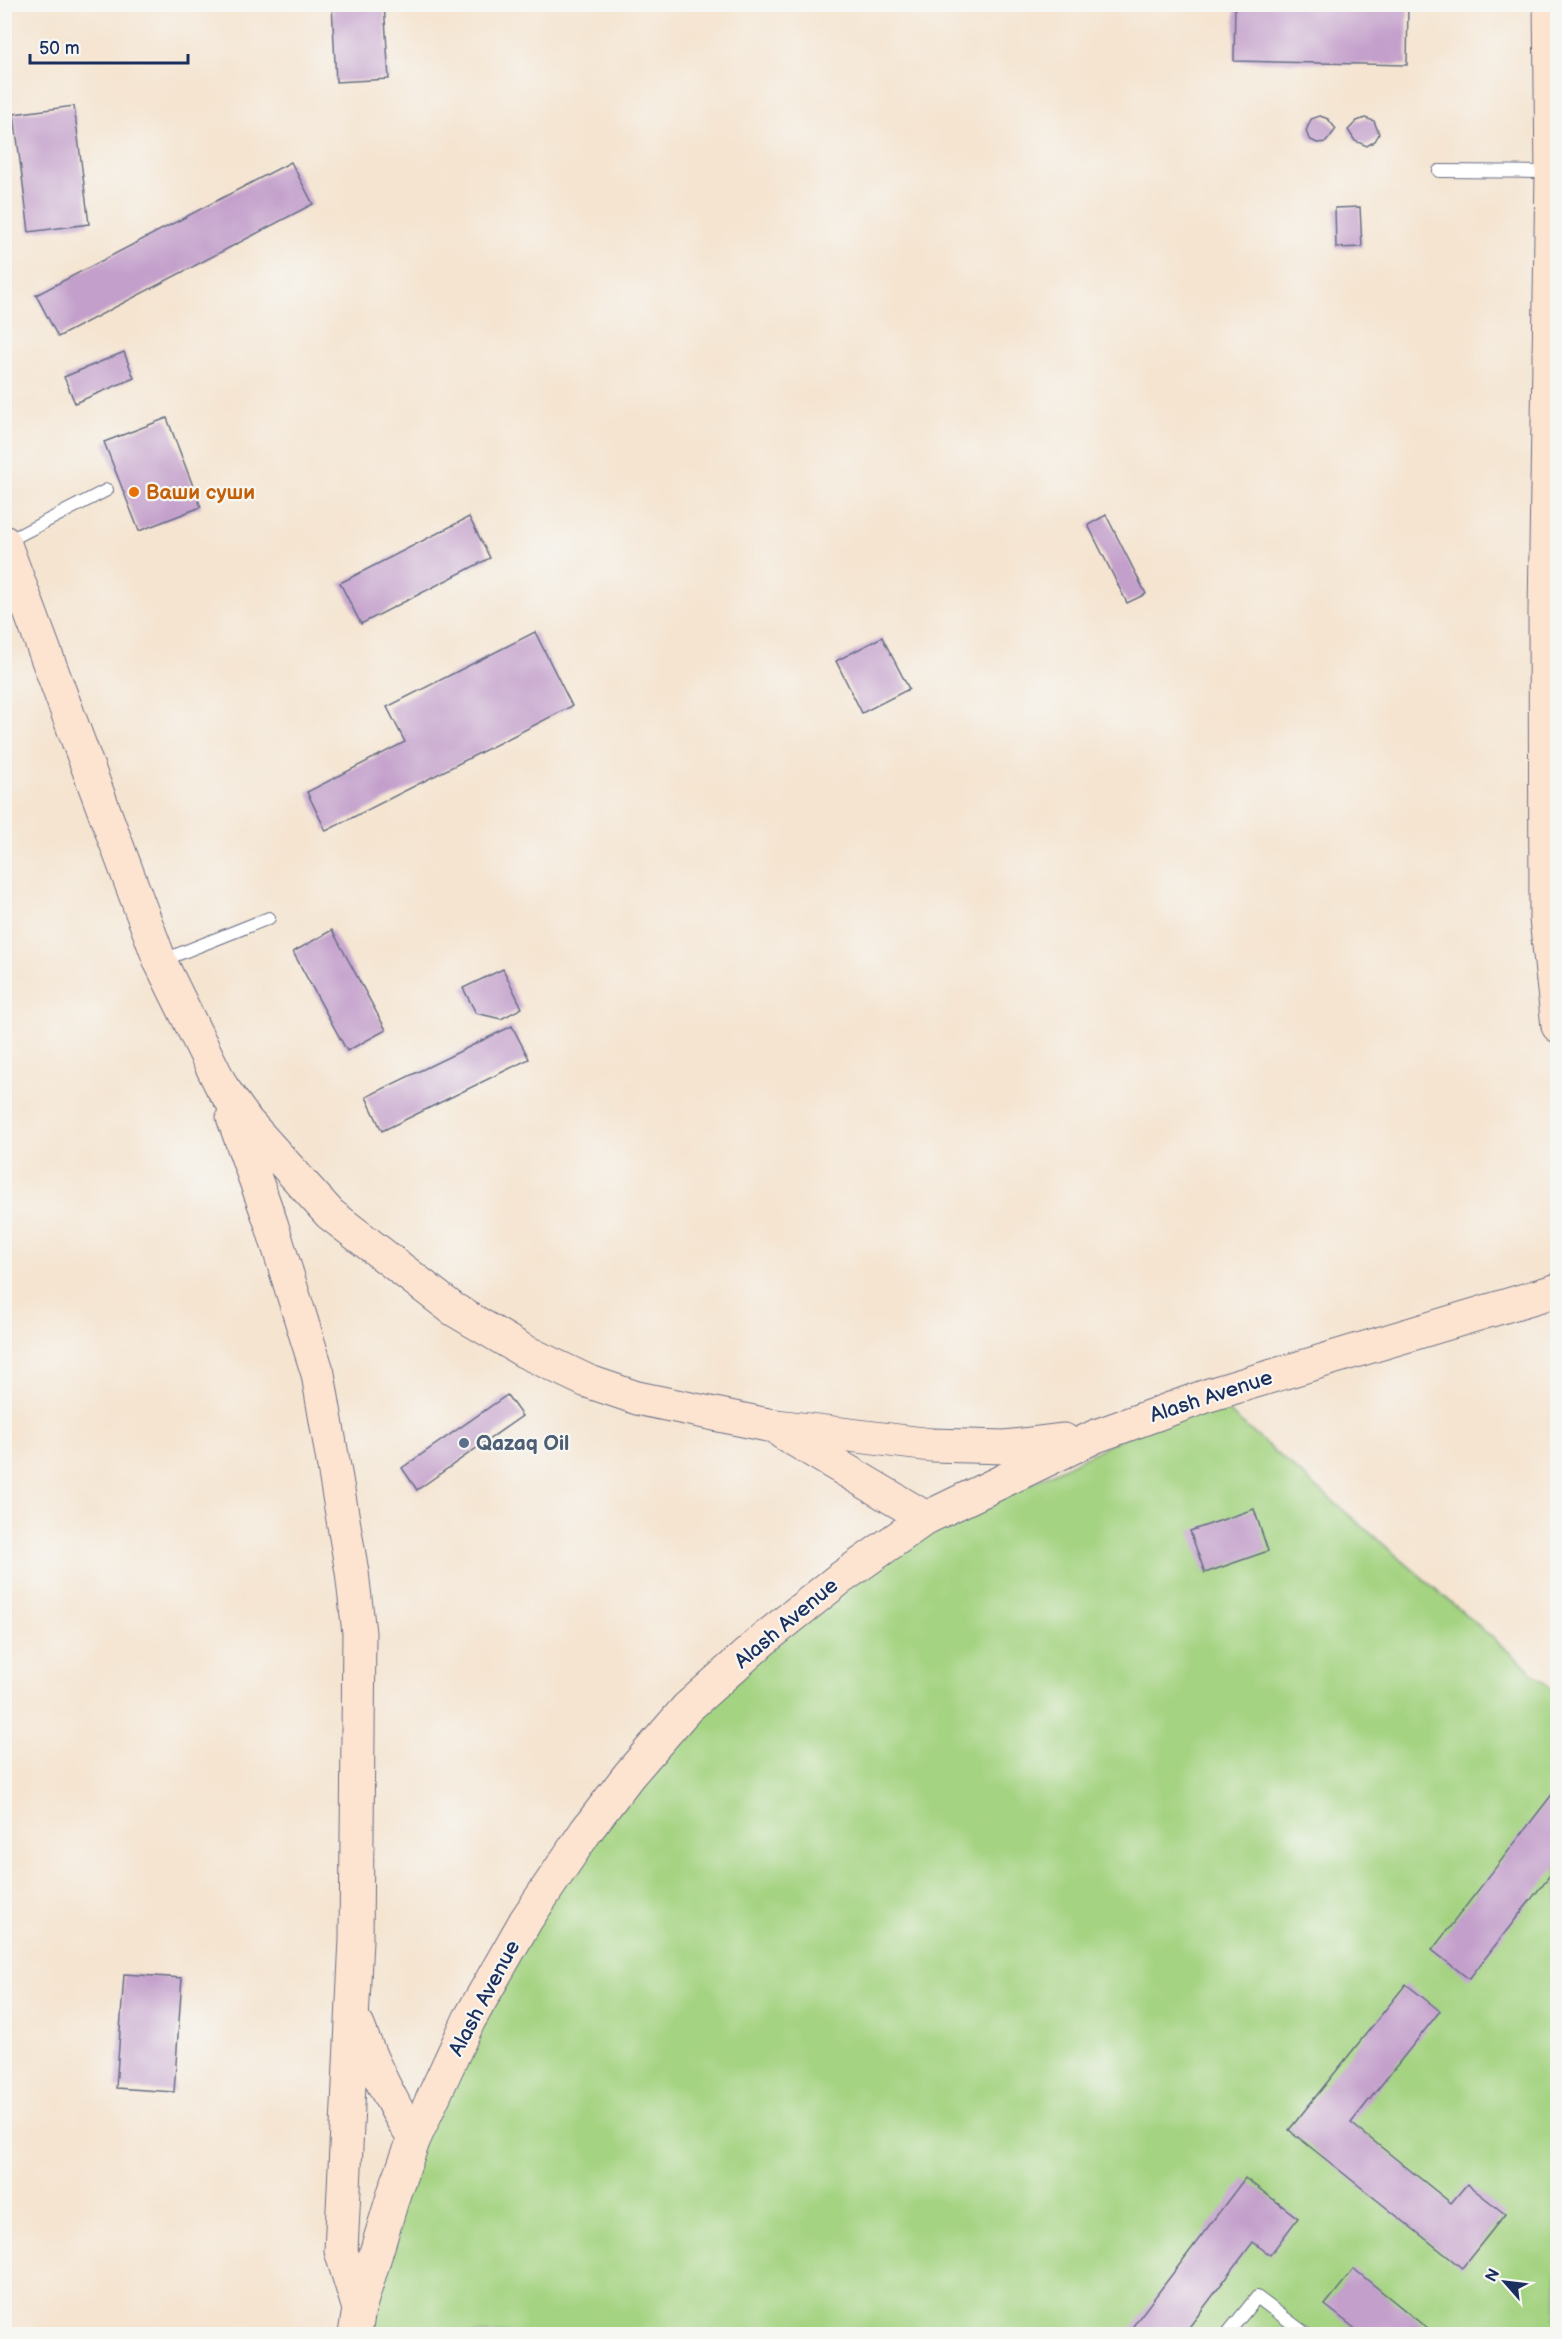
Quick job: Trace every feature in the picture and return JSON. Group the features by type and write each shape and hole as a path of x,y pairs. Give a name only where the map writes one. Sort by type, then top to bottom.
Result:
{"main road":[{"path":"1550,4 1554,88 1545,611 1546,908 1557,1026"},
{"path":"5,543 160,961 222,1087 272,1223 318,1374 352,1572 359,1634 353,2013 341,2251 357,2322"},
{"path":"222,1087 247,1122 330,1214 453,1309 524,1351 587,1381 637,1398 768,1425 931,1445 1005,1447 1096,1436"},
{"name":"Alash Avenue","path":"357,2322 395,2190 414,2139 469,2020 526,1920 586,1831 629,1775 687,1708 764,1639 838,1580 926,1518 1096,1436 1209,1395 1557,1290"},
{"path":"768,1425 810,1447 926,1518"},
{"path":"353,2013 372,2063 392,2104 414,2139"}],"lane":[{"path":"1440,171 1552,172"},
{"path":"5,543 107,490"},
{"path":"160,961 269,918"},
{"path":"1227,2334 1257,2296 1306,2334"}],"green space":[{"path":"1209,1395 1557,1693 1557,2334 355,2334 395,2190 586,1831 838,1580"}],"building":[{"path":"332,4 384,4 389,79 336,82"},
{"path":"1235,4 1408,4 1407,65 1234,61"},
{"path":"74,106 89,224 29,232 14,114"},
{"path":"1320,116 1328,119 1336,129 1326,142 1317,143 1309,139 1306,131 1311,119"},
{"path":"1365,118 1374,121 1379,134 1375,141 1367,146 1355,141 1348,130 1357,121"},
{"path":"291,162 313,204 58,337 36,295"},
{"path":"1360,207 1362,247 1336,248 1335,208"},
{"path":"124,352 134,378 75,403 64,377"},
{"path":"167,418 201,507 139,531 104,442"},
{"path":"1106,515 1146,594 1127,603 1088,525"},
{"path":"469,517 490,558 361,624 340,583"},
{"path":"535,632 572,706 326,831 307,792 405,742 387,707"},
{"path":"882,637 909,689 862,713 836,661"},
{"path":"332,930 386,1030 347,1051 293,952"},
{"path":"503,969 522,1008 501,1019 476,1013 463,988"},
{"path":"512,1026 529,1059 382,1131 366,1097"},
{"path":"507,1395 522,1416 417,1490 402,1468"},
{"path":"1254,1509 1268,1551 1205,1573 1190,1531"},
{"path":"1557,1788 1557,1866 1469,1979 1432,1950"},
{"path":"124,1974 182,1978 174,2092 116,2088"},
{"path":"1406,1984 1440,2011 1351,2123 1451,2203 1467,2184 1505,2214 1462,2268 1289,2130"},
{"path":"1245,2178 1298,2218 1270,2255 1253,2242 1184,2334 1127,2334"},
{"path":"1354,2269 1434,2334 1362,2334 1325,2305"}],"place":[{"name":"Ваши суши","path":"134,492"},
{"name":"Qazaq Oil","path":"464,1443"}]}
